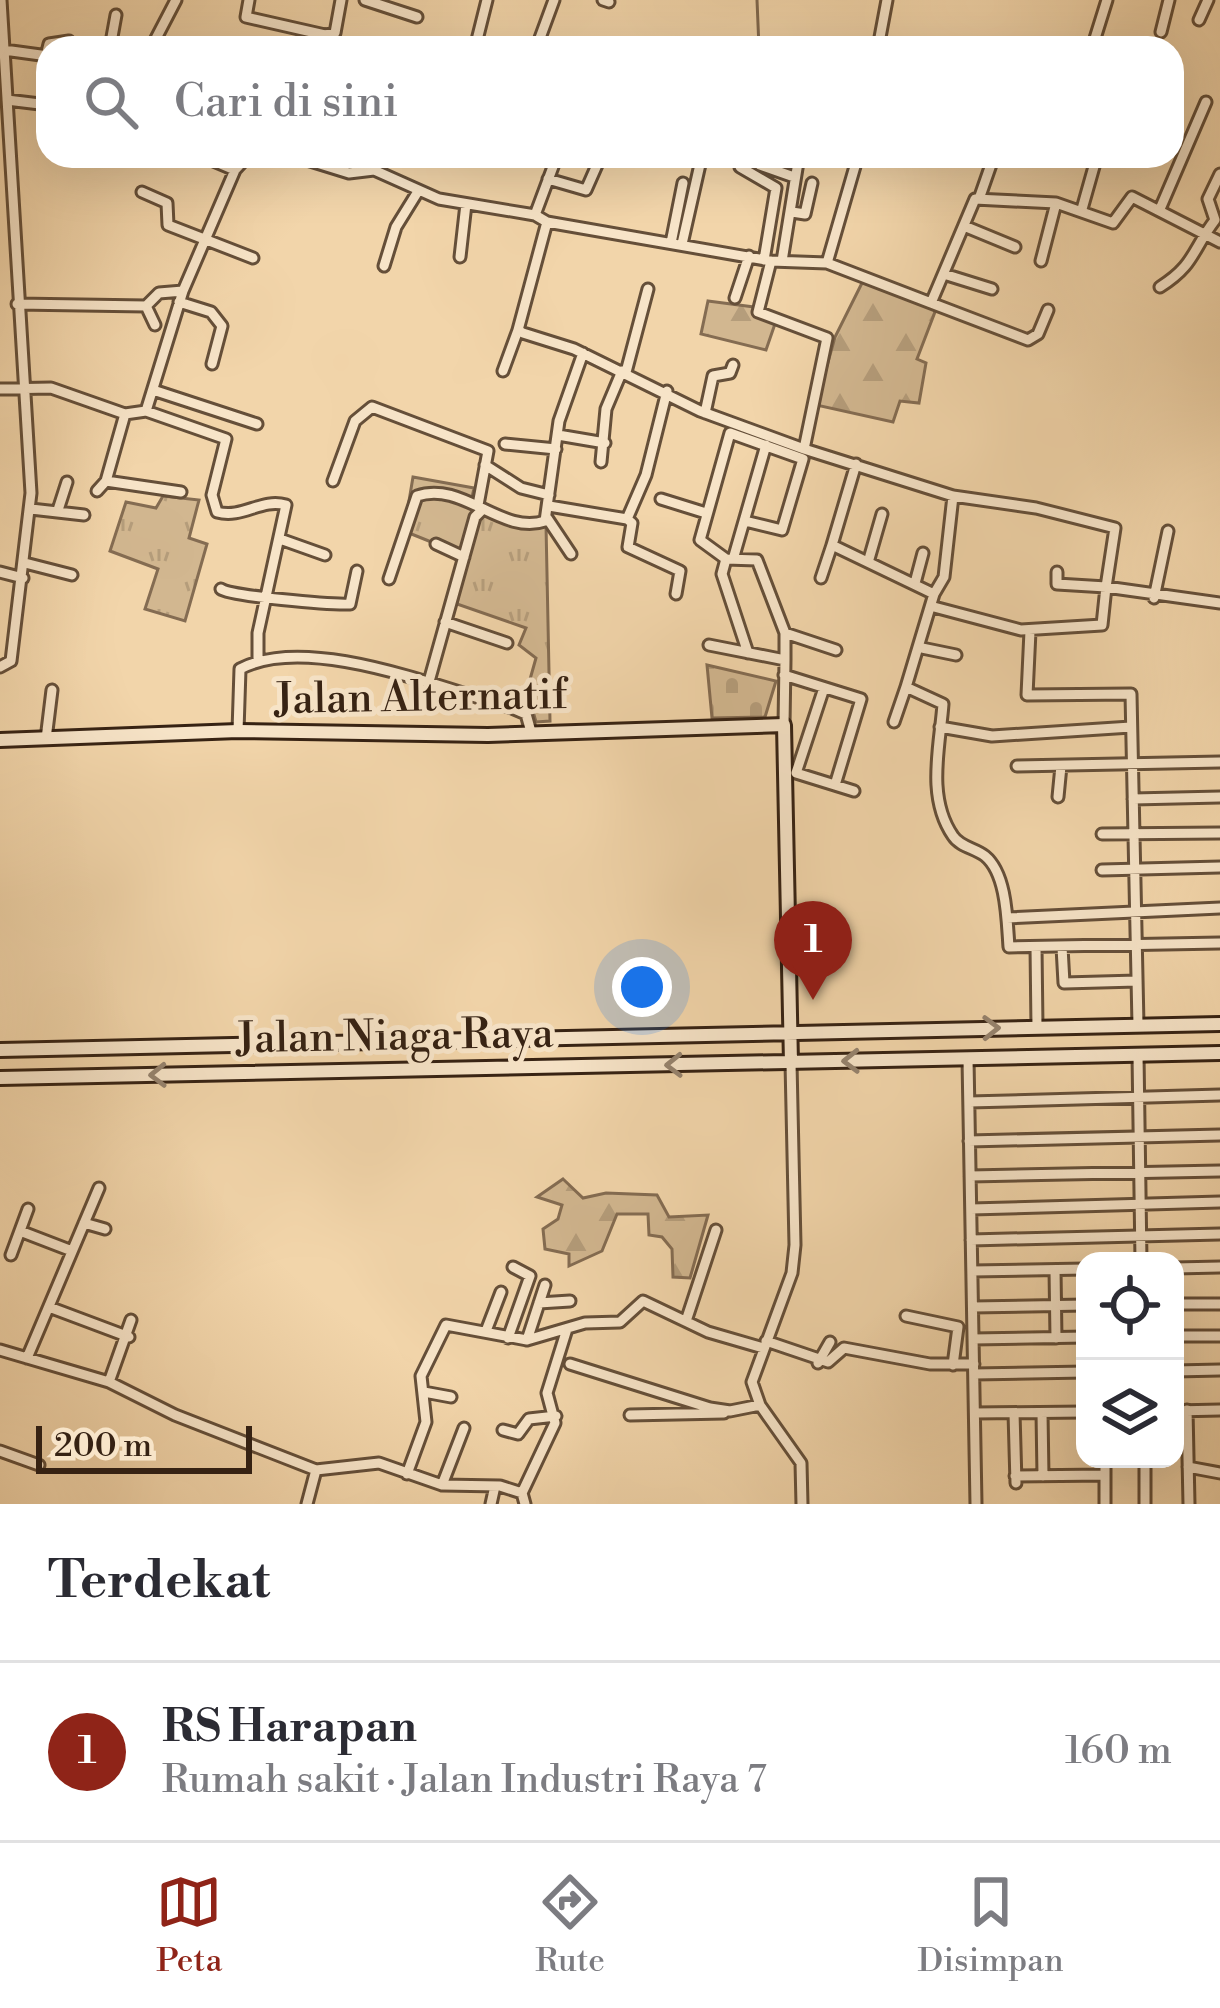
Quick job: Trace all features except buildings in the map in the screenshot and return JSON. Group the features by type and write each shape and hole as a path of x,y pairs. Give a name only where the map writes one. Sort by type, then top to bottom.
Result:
{"main road":[{"name":"Jalan Alternatif","path":"238,731 531,732 784,725"},
{"path":"784,725 791,1063"},
{"path":"0,740 238,731"},
{"name":"Jalan Niaga Raya","path":"0,1050 1220,1024"},
{"path":"918,1029 918,1060"},
{"name":"Jalan Niaga Raya","path":"0,1078 1220,1053"}],"street":[{"path":"0,667 11,661 31,509 1,0"},
{"path":"158,36 176,0"},
{"path":"249,0 243,16 310,33 334,34 341,0"},
{"path":"365,0 417,17"},
{"path":"478,36 487,0"},
{"path":"541,36 554,0"},
{"path":"880,36 887,0"},
{"path":"1096,36 1107,0"},
{"path":"1161,32 1169,0"},
{"path":"1199,20 1208,0"},
{"path":"112,36 116,15"},
{"path":"4,50 36,54"},
{"path":"7,100 36,103"},
{"path":"1184,153 1206,102"},
{"path":"146,411 182,294 236,170 231,168"},
{"path":"329,168 374,170 417,193 535,215 547,223 599,236 676,243 772,261 826,263 1028,340 1037,334 1048,310"},
{"path":"535,215 552,168"},
{"path":"548,178 586,190 596,168"},
{"path":"676,243 699,168"},
{"path":"742,168 776,188 772,261"},
{"path":"796,168 792,212 758,312 827,339 804,449"},
{"path":"826,263 854,168"},
{"path":"979,199 990,168"},
{"path":"1082,209 1094,168"},
{"path":"1160,209 1178,168"},
{"path":"1160,286 1191,264 1215,215 1209,194 1220,174"},
{"path":"676,243 682,183"},
{"path":"802,232 812,183"},
{"path":"142,192 167,203 168,225 253,258"},
{"path":"384,266 398,224 417,193"},
{"path":"931,303 947,275 973,201 979,199 1056,203 1113,223 1132,197 1220,242"},
{"path":"1041,261 1056,203"},
{"path":"460,257 466,204"},
{"path":"792,212 805,214"},
{"path":"503,371 547,223"},
{"path":"964,226 1015,247"},
{"path":"0,238 13,238"},
{"path":"735,298 749,256"},
{"path":"947,275 992,289"},
{"path":"601,462 606,409 624,371 648,289"},
{"path":"17,304 146,306 159,293 182,294 192,307 211,312 222,326 212,364"},
{"path":"146,306 155,326"},
{"path":"518,330 624,371 705,413 804,449 953,496 1036,508 1114,528 1102,626 1030,631 934,607"},
{"path":"388,579 417,496 442,494 535,524 548,506 566,394 583,353"},
{"path":"705,413 712,376 730,373 734,365"},
{"path":"0,389 54,389 125,414 146,411 225,438 214,508 237,516 282,503 287,510 257,658"},
{"path":"153,390 257,424"},
{"path":"627,519 649,466 667,391"},
{"path":"332,482 355,422 372,407 479,445 488,452 485,465 548,506 571,554"},
{"path":"98,491 106,481 125,414"},
{"path":"745,520 782,530 803,460 728,434 700,540 730,557 758,561 785,633 784,725"},
{"path":"558,435 605,442"},
{"path":"505,443 556,449"},
{"path":"748,653 722,573 745,520 766,445"},
{"path":"821,578 856,464"},
{"name":"Jalan Alternatif","path":"238,731 239,671 257,658 306,658 428,685 481,507 485,465"},
{"path":"106,481 181,493"},
{"path":"58,510 67,482"},
{"path":"894,722 922,648 934,594 944,577 953,496"},
{"path":"661,499 706,513"},
{"path":"548,506 627,519 632,523 628,547 680,572 676,594"},
{"path":"31,509 84,515"},
{"path":"869,559 882,514"},
{"path":"1154,598 1168,532"},
{"path":"280,539 325,555"},
{"path":"436,544 464,556"},
{"path":"832,545 934,594"},
{"path":"915,584 923,553"},
{"path":"25,563 72,575"},
{"path":"0,572 23,578"},
{"path":"221,589 236,597 268,593 350,604 357,572"},
{"path":"1057,572 1057,584 1220,603"},
{"path":"0,630 15,622"},
{"path":"445,622 507,643"},
{"path":"1030,631 1028,695 1131,694 1138,1025"},
{"path":"785,633 836,650"},
{"path":"709,646 785,660"},
{"path":"922,648 956,655"},
{"path":"784,675 861,700 835,785"},
{"path":"428,685 521,711 531,732"},
{"path":"906,687 941,701 934,764 948,824 955,838 989,860 1007,918 1009,947 1220,943"},
{"path":"824,688 796,770 854,791"},
{"path":"46,739 52,690"},
{"path":"940,727 984,736 1131,727"},
{"path":"1017,766 1220,763"},
{"path":"1058,797 1061,766"},
{"path":"1133,799 1220,797"},
{"path":"1102,834 1220,833"},
{"path":"1102,870 1220,867"},
{"path":"1007,918 1136,908 1220,908"},
{"path":"1036,947 1037,1027"},
{"path":"1062,947 1064,983 1137,981"},
{"path":"1138,1054 1141,1252"},
{"path":"968,1058 976,1504"},
{"path":"791,1063 792,1273 752,1382 760,1405 801,1463 802,1504"},
{"path":"969,1102 1220,1095"},
{"path":"970,1141 1220,1135"},
{"path":"970,1176 1220,1171"},
{"path":"27,1358 99,1188"},
{"path":"971,1209 1220,1202"},
{"path":"11,1255 28,1209"},
{"path":"84,1223 105,1229"},
{"path":"687,1318 716,1230"},
{"path":"20,1231 72,1251"},
{"path":"971,1240 1220,1234"},
{"path":"508,1338 530,1276 513,1267"},
{"path":"1184,1268 1220,1267"},
{"path":"972,1271 1076,1269"},
{"path":"1055,1270 1056,1338"},
{"path":"527,1340 544,1285"},
{"path":"486,1331 502,1292"},
{"path":"539,1303 570,1300"},
{"path":"407,1474 425,1422 421,1376 440,1330 449,1324 527,1340 620,1322 644,1301 708,1332 818,1363 828,1362 850,1333"},
{"path":"1184,1304 1220,1304"},
{"path":"973,1307 1076,1305"},
{"path":"49,1307 129,1337"},
{"path":"906,1316 958,1327 952,1364"},
{"path":"109,1382 129,1337 131,1320"},
{"path":"0,1350 109,1382 175,1415 316,1470 379,1463 442,1485 495,1486 524,1499 556,1416 547,1393 567,1329"},
{"path":"1184,1336 1220,1336"},
{"path":"973,1339 1076,1337"},
{"path":"818,1363 830,1342"},
{"path":"842,1348 974,1369 1076,1372"},
{"path":"570,1364 730,1412"},
{"path":"1184,1371 1220,1370"},
{"path":"424,1392 451,1397"},
{"path":"630,1415 730,1412 760,1405"},
{"path":"1184,1410 1220,1410"},
{"path":"975,1413 1076,1412"},
{"path":"1014,1413 1016,1479 1105,1475"},
{"path":"1042,1413 1043,1476"},
{"path":"518,1434 529,1419 556,1416"},
{"path":"442,1485 464,1428"},
{"path":"503,1430 530,1442"},
{"path":"1184,1438 1189,1504"},
{"path":"0,1451 39,1465"},
{"path":"454,1455 470,1462"},
{"path":"801,1463 812,1458"},
{"path":"1187,1467 1220,1473"},
{"path":"1105,1468 1105,1504"},
{"path":"1144,1468 1145,1504"},
{"path":"307,1504 316,1470"},
{"path":"491,1504 495,1486"}],"green space":[{"path":"866,275 938,304 917,359 926,363 919,403 900,401 893,422 816,405 835,337"},
{"path":"708,301 754,307 777,318 766,350 701,334"},
{"path":"413,477 474,488 470,507 546,525 550,721 536,722 527,690 536,658 519,645 526,628 457,604 466,556 404,531"},
{"path":"163,496 199,500 189,538 207,544 185,621 145,609 158,569 110,551 126,502 156,508"},
{"path":"707,665 776,681 765,717 712,718"},
{"path":"563,1179 583,1198 606,1193 657,1195 669,1217 708,1215 690,1278 673,1277 672,1249 662,1237 649,1235 648,1214 617,1214 602,1251 569,1266 569,1254 545,1249 543,1229 558,1219 562,1205 537,1197"}],"waterway":[{"path":"757,0 758,36"},
{"path":"771,251 778,184"}],"place":[{"name":"RS Harapan","path":"813,1000"}]}
